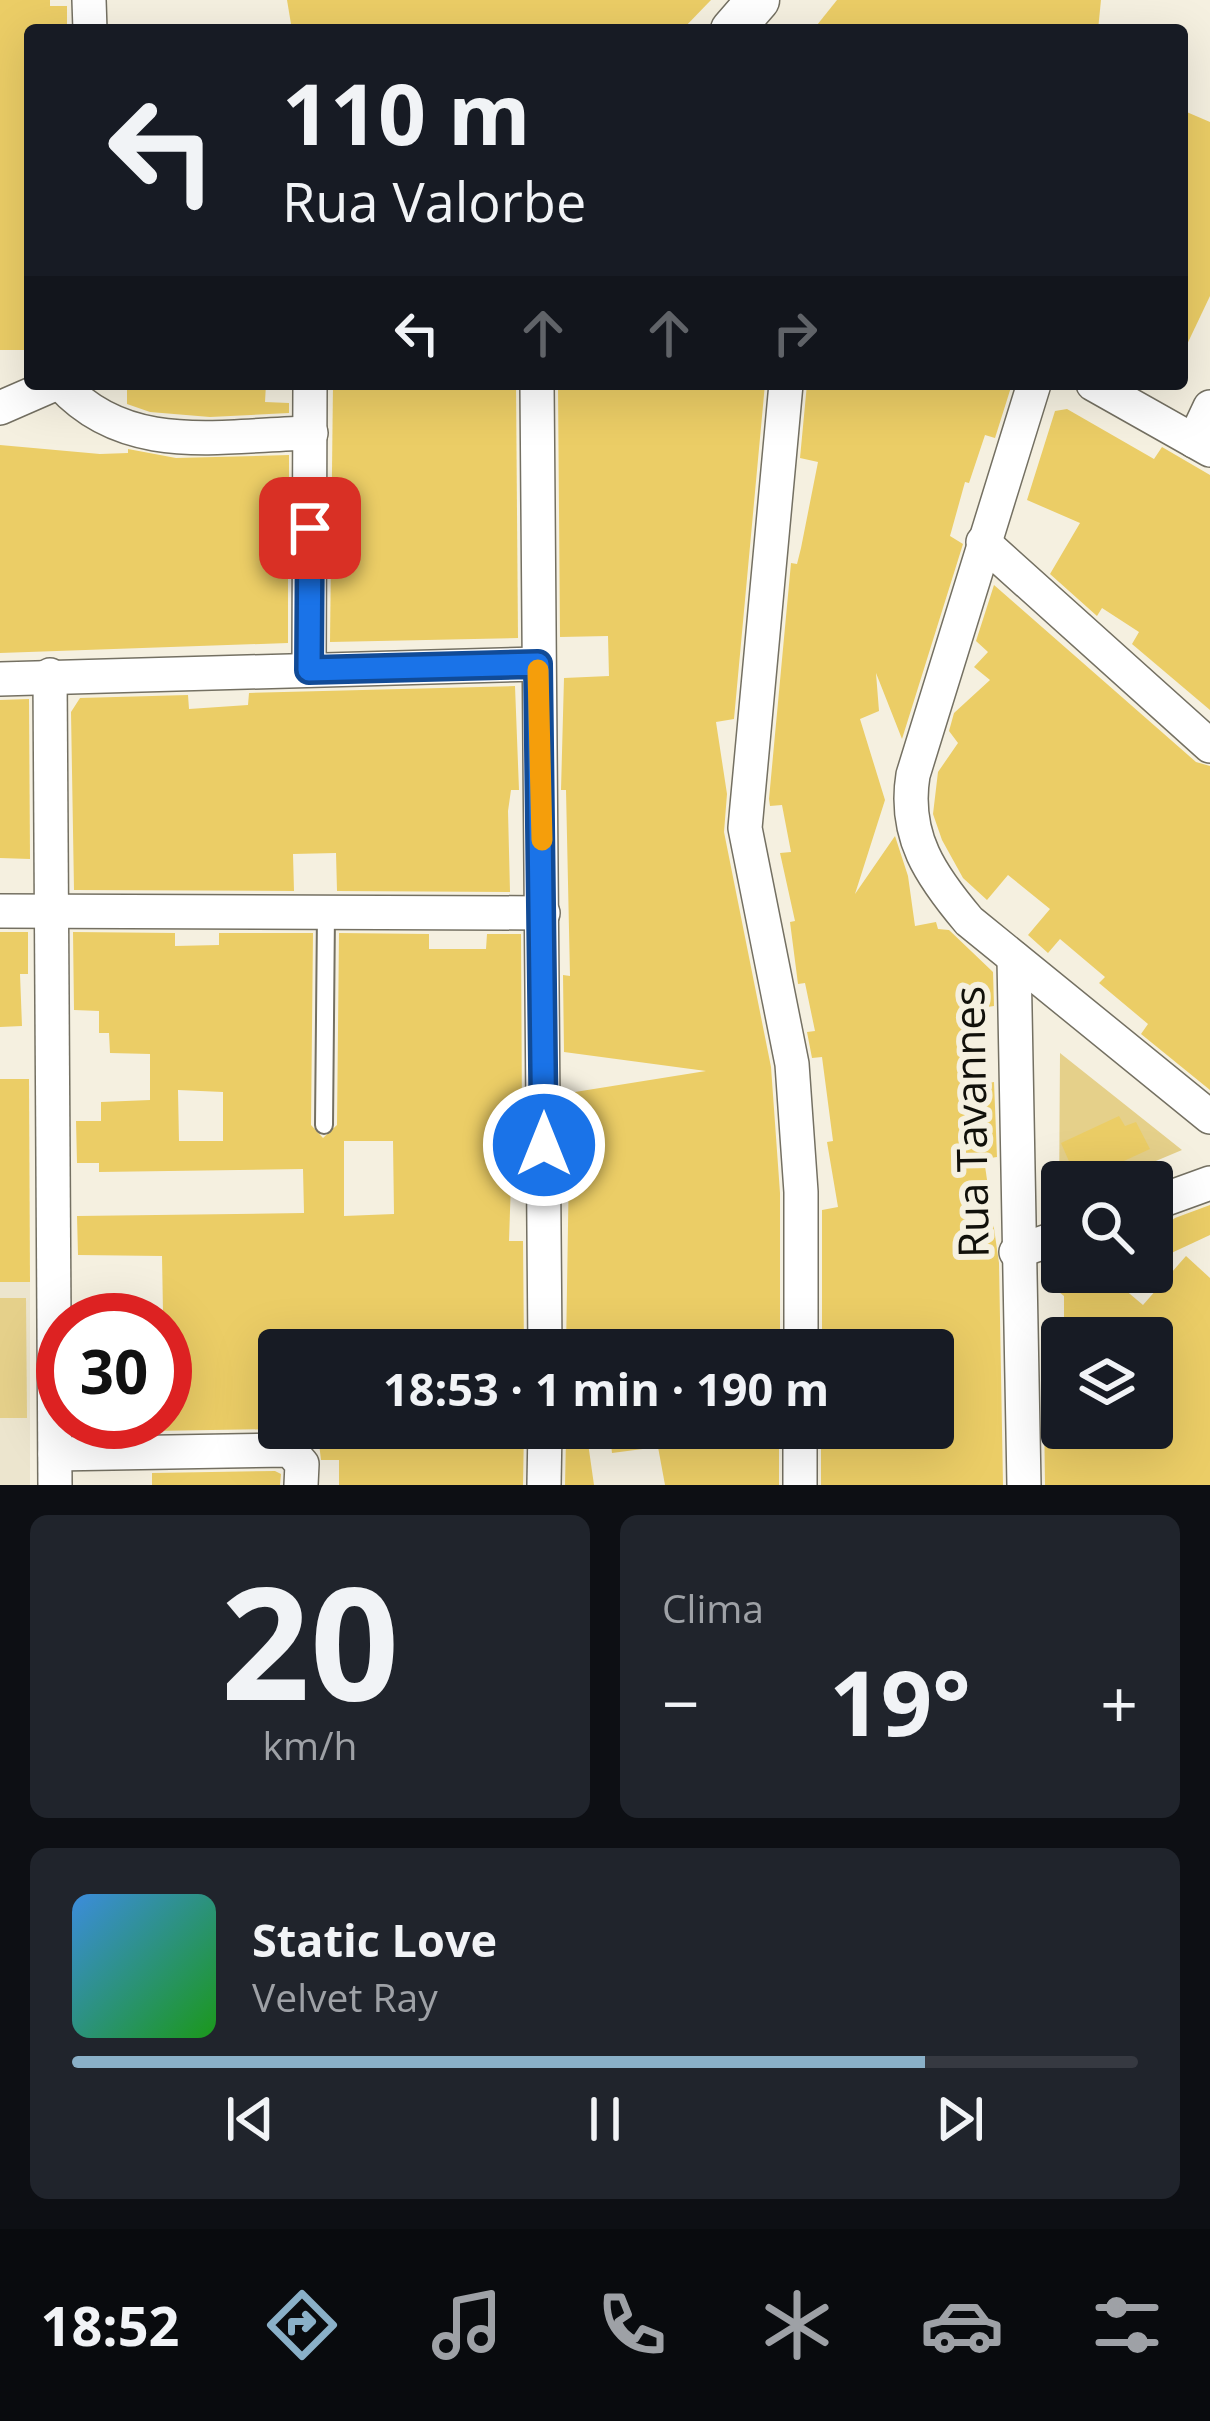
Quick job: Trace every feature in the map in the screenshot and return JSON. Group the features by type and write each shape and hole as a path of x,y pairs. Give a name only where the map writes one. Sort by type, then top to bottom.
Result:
{"street":[{"path":"737,24 758,0"},
{"path":"0,408 48,390"},
{"path":"65,390 95,417 139,434 311,433"},
{"path":"309,670 310,390"},
{"path":"537,390 544,1329"},
{"path":"785,390 745,828 792,1064 801,1192 801,1329"},
{"name":"Rua Tavannes","path":"1024,1485 1014,958 969,921 937,882 913,833 908,806 1032,390"},
{"path":"1104,390 1202,446 1210,407"},
{"path":"983,542 1210,746"},
{"path":"0,679 538,664"},
{"path":"50,675 55,1469 290,1450 302,1464 302,1485"},
{"path":"0,911 543,913"},
{"path":"1014,958 1210,1117"},
{"path":"1173,1196 1210,1183"},
{"path":"1016,1252 1041,1243"},
{"path":"544,1485 545,1449"},
{"path":"800,1449 800,1485"}],"lane":[{"path":"324,1126 326,913"}],"shaded area":[{"path":"1060,1053 1182,1150 1156,1161 1059,1161"},
{"path":"0,1282 30,1282 30,1485 0,1485"},
{"path":"0,1298 26,1298 27,1418 0,1418"}],"building":[{"path":"0,0 50,0 50,6 67,6 67,24 24,24 24,350 0,350"},
{"path":"287,0 711,0 688,24 291,24"},
{"path":"837,0 1101,0 1099,24 818,24"},
{"path":"1188,113 1210,122 1210,296 1188,342"},
{"path":"127,390 266,390 265,402 289,403 289,413 210,417 150,412 127,404"},
{"path":"333,390 516,390 518,638 330,642"},
{"path":"558,390 764,390 734,719 716,722 727,794 724,832 771,1067 780,1193 780,1329 566,1329 569,1163 584,1160 575,1092 706,1071 564,1052 563,975 570,976 566,790 561,790 564,678 609,676 608,636 560,637"},
{"path":"806,390 1010,390 995,438 985,435 969,483 965,482 950,536 963,544 902,739 876,673 879,711 860,719 885,800 855,894 895,836 908,876 915,926 936,922 938,929 949,930 993,972 994,1006 967,1010 983,1084 994,1082 997,1157 984,1159 999,1263 1003,1485 821,1485 821,1449 954,1449 954,1329 822,1329 822,1210 838,1207 827,1142 833,1141 822,1057 812,1058 807,1032 815,1031 805,983 798,984 790,922 795,921 780,853 791,852 782,805 770,806 769,799 791,563 797,564 818,462 800,458"},
{"path":"1067,409 1154,459 1162,447 1210,475 1210,710 1132,644 1139,632 1102,608 1097,616 1050,574 1080,523 1027,500 1055,411"},
{"path":"0,445 100,454 128,453 128,449 176,458 289,455 289,497 274,501 273,548 288,548 288,643 0,653"},
{"path":"994,585 1196,762 1210,766 1210,1090 1141,1034 1148,1024 1099,983 1105,977 1060,939 1048,953 1028,935 1050,909 1008,875 987,900 963,878 942,840 933,814 938,772 958,743 949,731 954,713 990,680 974,667 988,652 976,641"},
{"path":"515,686 519,790 511,790 508,811 510,892 337,891 336,853 293,854 294,891 74,890 71,712 80,698 188,695 189,709 248,705 249,693"},
{"path":"29,699 30,859 0,858 0,700"},
{"path":"0,932 28,932 28,974 20,974 22,1026 0,1027"},
{"path":"73,932 175,933 175,946 219,945 219,933 313,933 311,1125 323,1138 337,1125 339,933 429,934 429,949 486,949 487,934 521,934 522,1120 513,1120 509,1241 523,1241 524,1329 258,1329 258,1429 192,1430 192,1293 163,1293 162,1256 78,1255 77,1216 304,1213 303,1169 99,1172 99,1163 77,1163 76,1121 101,1121 101,1102 150,1100 150,1054 110,1053 109,1033 99,1033 99,1011 74,1010","holes":["178,1090 223,1092 223,1141 179,1141","344,1141 393,1141 394,1214 344,1216"]},
{"path":"0,1079 29,1079 30,1282 0,1282"},
{"path":"1119,1116 1125,1126 1136,1122 1150,1149 1124,1161 1069,1161 1061,1143"},
{"path":"1210,1205 1210,1235 1173,1252 1175,1218"},
{"path":"1186,1256 1210,1278 1210,1485 1045,1485 1045,1449 1173,1449 1173,1317 1064,1317 1060,1293 1129,1293 1143,1305 1154,1293 1173,1293 1173,1271"},
{"path":"320,1449 524,1449 523,1485 339,1485 339,1460 321,1460"},
{"path":"566,1449 589,1449 594,1485 565,1485"},
{"path":"658,1449 779,1449 779,1485 665,1485"},
{"path":"152,1473 281,1474 280,1485 152,1485"}],"slow traffic":[{"path":"538,670 542,840"}],"route":[{"path":"310,528 309,670 538,664 544,1145"}]}
